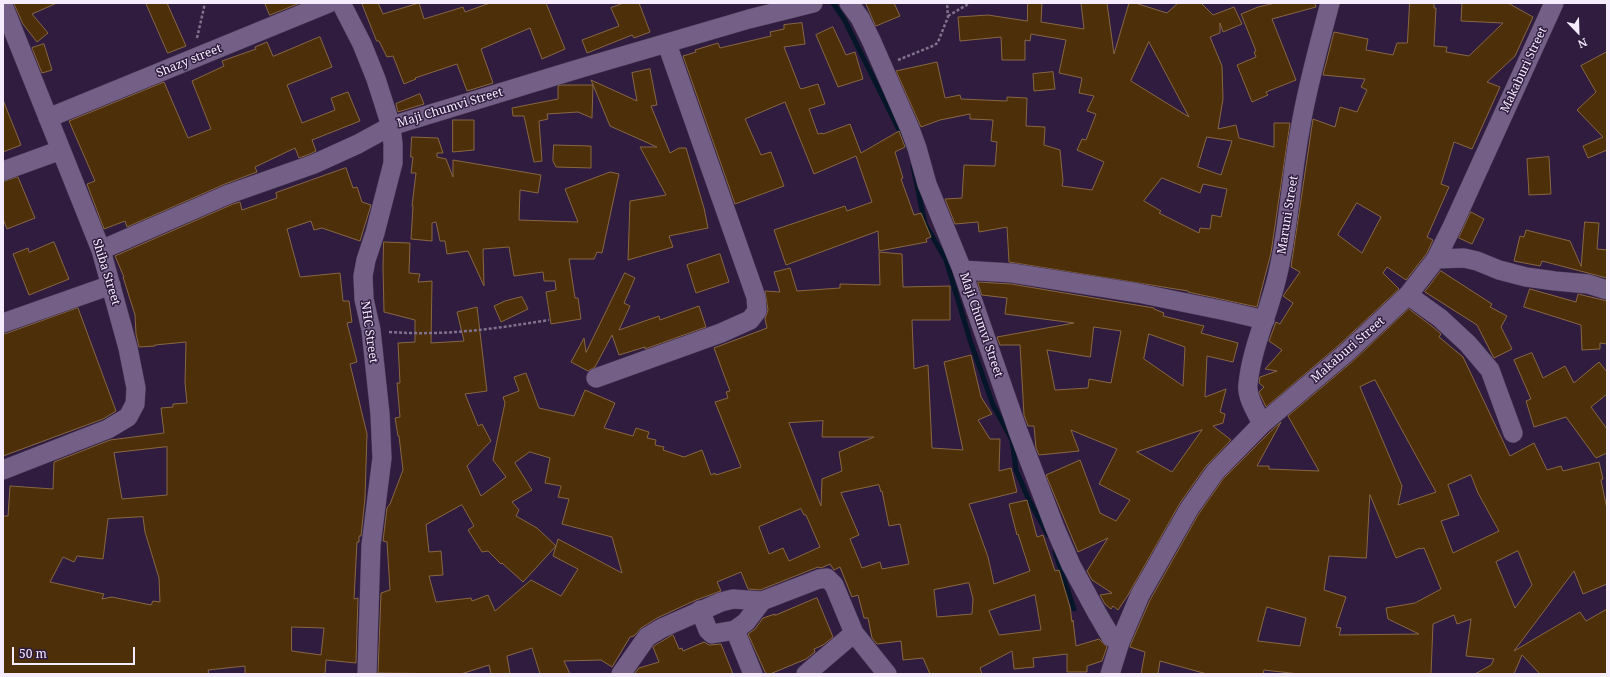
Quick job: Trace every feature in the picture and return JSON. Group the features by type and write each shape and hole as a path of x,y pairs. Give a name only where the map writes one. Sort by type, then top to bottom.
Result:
{"street":[{"name":"Shazy street","path":"48,118 329,3"},
{"name":"NHC Street","path":"341,3 362,44 376,78 391,126 393,163 375,233 366,260 363,276 364,299 371,330 380,414 382,458 371,545 367,674"},
{"name":"Maji Chumvi Street","path":"101,250 229,194 314,164 358,144 391,126 749,19 813,3"},
{"name":"Maji Chumvi Street","path":"849,3 860,18 910,129 927,184 962,270 1018,431 1055,528 1071,565 1096,613 1111,636 1120,642"},
{"name":"Maruni Street","path":"1262,424 1251,400 1247,386 1255,349 1278,273 1304,107 1330,3"},
{"name":"Makaburi Street","path":"1110,674 1120,642 1140,595 1200,492 1227,458 1262,424 1346,352 1408,295 1436,259 1453,225 1554,3"},
{"name":"Shiba Street","path":"3,5 8,34 48,118 101,250 128,348 136,388 135,404 128,417 108,429 3,470"},
{"path":"596,378 721,333 750,320 757,311 756,297 667,44"},
{"path":"3,171 61,150"},
{"path":"1436,259 1464,258 1477,261 1499,270 1526,277 1555,282 1588,284 1607,290"},
{"path":"962,270 1012,273 1138,293 1226,310 1265,320"},
{"path":"3,323 111,285"},
{"path":"1408,295 1440,318 1468,344 1490,370 1513,433"},
{"path":"621,674 647,637 662,628 700,610 733,599 762,601 819,579 827,578 834,585 854,633 887,674"},
{"path":"700,610 708,630 712,634 735,630 746,622 762,601"},
{"path":"735,630 753,674"},
{"path":"806,674 854,633"}],"path":[{"path":"192,60 205,3"},
{"path":"882,66 935,45 938,42 948,17 947,3"},
{"path":"948,17 970,3"},
{"path":"371,330 419,334 448,333 486,330 549,320"}],"building":[{"path":"14,3 57,3 32,14 48,33 37,42 23,24"},
{"path":"146,3 167,3 186,46 168,53"},
{"path":"265,3 300,3 270,15"},
{"path":"362,3 378,3 383,14 419,3 424,19 463,7 465,12 490,3 546,3 565,49 542,59 530,28 481,49 493,83 467,91 457,64 415,78 416,79 404,84 393,56 387,57 379,41 377,41"},
{"path":"624,3 639,3 650,32 634,38 632,35 587,53 582,40 619,26 611,8"},
{"path":"866,3 894,3 900,16 876,26"},
{"path":"1028,3 1042,3 1041,22 1084,29 1081,3 1107,3 1114,54 1129,3 1135,3 1167,13 1178,3 1201,3 1213,15 1234,7 1242,24 1223,32 1220,23 1220,33 1210,37 1222,66 1223,99 1218,129 1236,125 1239,138 1274,147 1274,123 1290,123 1271,253 1257,307 1188,291 1009,262 1007,227 979,232 978,222 955,224 945,199 962,198 964,165 995,166 997,142 991,141 993,120 970,119 970,114 940,120 921,127 896,71 937,62 945,98 960,95 961,99 1007,101 1007,97 1027,98 1026,126 1045,127 1044,145 1060,150 1063,181 1062,186 1092,190 1104,162 1077,150 1082,139 1086,140 1096,114 1087,111 1094,96 1079,93 1082,78 1059,73 1066,40 1031,34 1030,41 1025,40 1025,60 1002,60 1001,37 960,41 958,17 988,15 1027,21","holes":["1149,42 1189,117 1131,81","1207,137 1232,141 1221,175 1198,167","1162,178 1200,193 1203,184 1227,189 1221,217 1212,215 1210,229 1200,228 1199,233 1159,213 1161,211 1144,201"]},
{"path":"1276,3 1315,3 1316,7 1272,19 1296,80 1266,92 1268,95 1252,102 1237,65 1256,57 1254,52 1256,51 1241,14 1258,7"},
{"path":"1410,3 1434,3 1434,8 1436,8 1434,46 1447,47 1446,52 1469,56 1503,23 1461,21 1462,3 1508,3 1533,17 1515,56 1487,82 1500,87 1472,149 1454,142 1441,184 1449,187 1427,237 1433,240 1427,253 1406,280 1387,267 1383,273 1399,289 1339,345 1266,407 1259,392 1264,387 1259,383 1260,377 1277,371 1265,369 1282,350 1269,341 1276,322 1280,324 1293,303 1283,296 1300,272 1291,267 1313,119 1335,127 1340,107 1357,112 1367,90 1361,87 1365,79 1323,75 1334,32 1368,39 1366,50 1393,55 1397,43 1407,43","holes":["1357,203 1381,217 1362,253 1338,235"]},
{"path":"802,23 805,44 784,47 800,88 818,84 825,104 809,109 818,134 823,134 850,124 861,153 899,131 905,147 895,152 903,178 901,179 914,215 921,213 931,237 926,239 927,242 879,251 878,231 786,265 774,230 845,206 847,211 872,202 856,156 814,174 785,102 745,119 761,155 771,152 784,186 735,204 683,56 696,52 695,50 718,43 720,48 771,36 770,32 784,29 784,25"},
{"path":"833,27 846,55 855,52 863,79 838,87 816,35"},
{"path":"320,37 332,67 287,85 302,123 335,110 331,98 348,92 360,121 312,140 316,151 310,154 299,158 295,148 255,167 257,172 225,184 127,227 125,221 104,229 87,184 95,181 69,121 164,82 188,138 211,129 192,81 224,66 222,61 256,49 255,47 267,42 273,56"},
{"path":"44,44 52,70 42,73 32,48"},
{"path":"1607,52 1607,150 1588,158 1583,146 1603,137 1577,110 1596,92 1581,66"},
{"path":"650,69 657,105 651,106 670,153 679,148 686,148 704,208 708,228 669,236 673,247 628,260 630,201 666,195 640,147 657,147 610,126 591,80 637,101 632,73"},
{"path":"1053,72 1055,89 1034,91 1033,74"},
{"path":"593,85 592,118 578,112 547,114 548,119 539,121 542,161 534,162 524,116 513,116 512,108 558,99 558,86"},
{"path":"420,94 424,104 398,112 396,104"},
{"path":"3,100 21,145 3,152"},
{"path":"453,120 474,120 474,150 453,152"},
{"path":"412,137 438,138 443,153 437,153 437,157 446,159 453,177 453,160 541,175 538,193 520,190 519,220 578,222 565,189 610,172 619,174 602,253 597,252 594,259 569,259 575,298 578,298 581,319 551,324 546,292 556,290 555,281 544,281 543,272 514,276 509,247 483,249 484,286 468,251 447,254 445,241 440,241 436,222 432,223 432,241 411,239 412,206 416,173 411,173 413,157 411,157"},
{"path":"554,145 591,146 591,168 556,167 553,161"},
{"path":"1549,157 1551,194 1529,195 1527,159"},
{"path":"346,168 353,188 357,187 362,202 371,205 360,241 322,228 314,230 311,221 287,229 300,277 340,273 343,301 349,301 352,322 347,323 357,362 350,364 367,434 365,498 361,536 359,536 359,542 357,542 354,599 358,598 356,663 326,660 325,674 245,674 245,666 208,670 209,674 3,674 3,516 8,516 10,486 53,489 54,462 110,440 164,433 161,408 173,407 173,404 187,403 185,383 186,342 139,347 136,334 135,315 124,277 115,256 233,204 240,202 242,210 277,198 276,193","holes":["167,447 167,495 122,499 114,453","143,517 145,532 159,578 160,602 153,601 151,605 112,597 102,599 104,594 50,582 63,557 74,562 77,556 103,559 108,519","292,627 324,628 321,655 292,651"]},
{"path":"18,177 35,218 7,229 3,219 3,182"},
{"path":"1471,212 1484,219 1472,244 1459,238"},
{"path":"1585,222 1599,223 1597,249 1607,250 1607,278 1542,261 1540,266 1514,261 1520,236 1524,237 1526,230 1570,241 1581,266"},
{"path":"54,242 69,279 29,295 13,254 28,248 29,252"},
{"path":"384,242 410,243 409,273 420,274 418,282 432,281 431,343 464,341 457,312 477,307 487,391 465,394 478,426 482,424 491,441 467,466 481,496 506,477 493,460 505,403 503,397 519,391 514,377 526,373 539,408 574,416 585,390 615,403 604,428 633,436 636,428 649,432 647,438 656,440 655,445 664,447 663,450 684,457 702,450 711,475 715,473 716,475 741,467 715,402 728,398 726,392 730,391 714,348 767,328 765,319 768,310 765,291 780,292 774,272 790,268 797,291 840,288 840,284 880,285 879,252 902,254 903,287 950,286 950,320 912,320 914,369 928,365 932,448 963,450 944,362 971,355 981,397 992,414 978,420 990,439 1000,439 999,471 1011,468 1017,492 969,504 988,557 994,584 1030,571 1018,534 1017,535 1009,504 1027,500 1037,537 1043,535 1055,571 1059,570 1070,607 1072,622 1073,620 1076,646 1099,639 1107,647 1102,661 1087,666 1087,672 1067,672 1067,654 1033,658 1034,667 1014,669 1012,651 980,668 982,674 930,674 923,658 903,660 901,641 877,644 872,638 868,618 864,618 858,595 852,597 840,567 834,570 830,564 821,568 818,567 760,590 748,589 741,572 717,582 721,591 696,600 657,618 641,628 634,636 630,637 612,667 601,660 564,661 570,674 540,674 532,648 507,656 510,674 491,674 489,665 461,674 378,673 381,593 390,590 387,542 383,541 387,508 390,504 403,470 399,436 395,418 400,417 397,383 400,383 398,343 415,342 415,320 384,312","holes":["823,421 822,437 874,437 839,452 842,471 822,479 821,506 789,423","530,452 550,458 545,483 561,486 558,497 569,499 562,524 612,537 622,573 558,539 556,546 537,528 516,516 519,510 512,502 532,490 515,463","879,485 881,492 882,491 889,526 900,524 909,564 882,569 880,562 862,568 850,539 859,535 841,493","462,505 474,526 468,530 482,552 488,551 523,582 556,546 553,556 578,569 561,596 531,580 495,611 488,595 472,601 471,598 436,602 429,576 443,575 441,551 429,552 426,525","801,509 804,515 806,515 820,547 789,561 783,548 769,554 759,527","969,583 973,599 972,614 937,617 934,590","1035,595 1041,630 999,635 989,611"]},
{"path":"720,254 729,282 696,293 687,265"},
{"path":"1441,271 1492,304 1490,307 1507,316 1501,327 1512,349 1494,358 1477,325 1425,292"},
{"path":"625,273 635,278 624,303 630,306 619,330 659,316 660,320 699,306 706,327 645,349 645,347 619,355 612,335 595,367 588,371 571,362 584,338 586,352"},
{"path":"978,282 1011,284 1154,308 1164,313 1163,316 1204,326 1201,333 1238,343 1233,362 1207,356 1205,397 1226,389 1220,412 1225,414 1223,423 1213,426 1231,440 1206,466 1180,503 1118,610 1113,606 1111,609 1105,604 1100,595 1112,593 1092,580 1087,571 1108,538 1078,552 1046,475 1080,460 1100,513 1116,521 1130,500 1099,484 1117,449 1071,430 1079,451 1039,455 1036,448 1034,426 1028,426 1024,415 1020,345 1000,345 997,337 1074,323 1005,314 1007,298 982,295","holes":["1094,327 1121,331 1111,383 1089,379 1088,388 1055,390 1047,350 1090,357","1149,334 1185,347 1183,386 1144,359","1202,430 1172,472 1137,452"]},
{"path":"1530,289 1576,302 1578,294 1607,301 1607,344 1600,343 1600,349 1582,350 1581,325 1524,307"},
{"path":"522,297 528,309 501,322 494,306 505,301"},
{"path":"78,308 116,411 103,419 3,456 3,335"},
{"path":"1409,309 1441,334 1439,337 1463,357 1510,456 1534,443 1547,470 1561,466 1563,471 1599,462 1607,509 1607,584 1583,594 1574,571 1514,651 1580,612 1586,621 1607,609 1607,674 1540,674 1522,655 1514,674 1475,674 1491,665 1494,659 1466,656 1471,619 1457,624 1454,615 1433,624 1431,674 1299,674 1264,670 1263,674 1207,674 1160,661 1158,674 1141,674 1145,652 1130,646 1150,600 1198,515 1223,479 1281,422 1257,466 1269,466 1269,469 1319,471 1288,416 1353,361","holes":["1375,380 1436,492 1398,505 1402,486 1360,387","1471,475 1478,493 1499,531 1453,553 1441,521 1459,515 1448,485","1370,495 1396,558 1420,548 1424,548 1441,589 1415,603 1386,608 1388,619 1419,634 1339,635 1341,628 1336,627 1346,597 1324,590 1329,556 1366,558","1518,551 1532,585 1515,608 1496,562","1267,607 1306,618 1300,646 1258,641"]},
{"path":"1532,353 1543,378 1565,366 1574,383 1599,362 1607,372 1607,394 1591,407 1607,429 1607,453 1596,458 1566,417 1534,427 1526,401 1531,399 1514,360"},
{"path":"817,598 833,637 823,645 814,649 815,652 806,659 770,674 766,674 748,634 755,629 763,618 775,615"},
{"path":"673,635 679,649 682,648 683,651 704,642 709,645 721,644 733,674 634,674 639,668 659,662 653,647"}],"waterway":[{"path":"833,3 844,19 906,144"},
{"path":"913,166 925,224 946,260 970,340 993,405 1012,440 1016,470 1029,500 1048,535"},
{"path":"1055,552 1074,609"}]}
